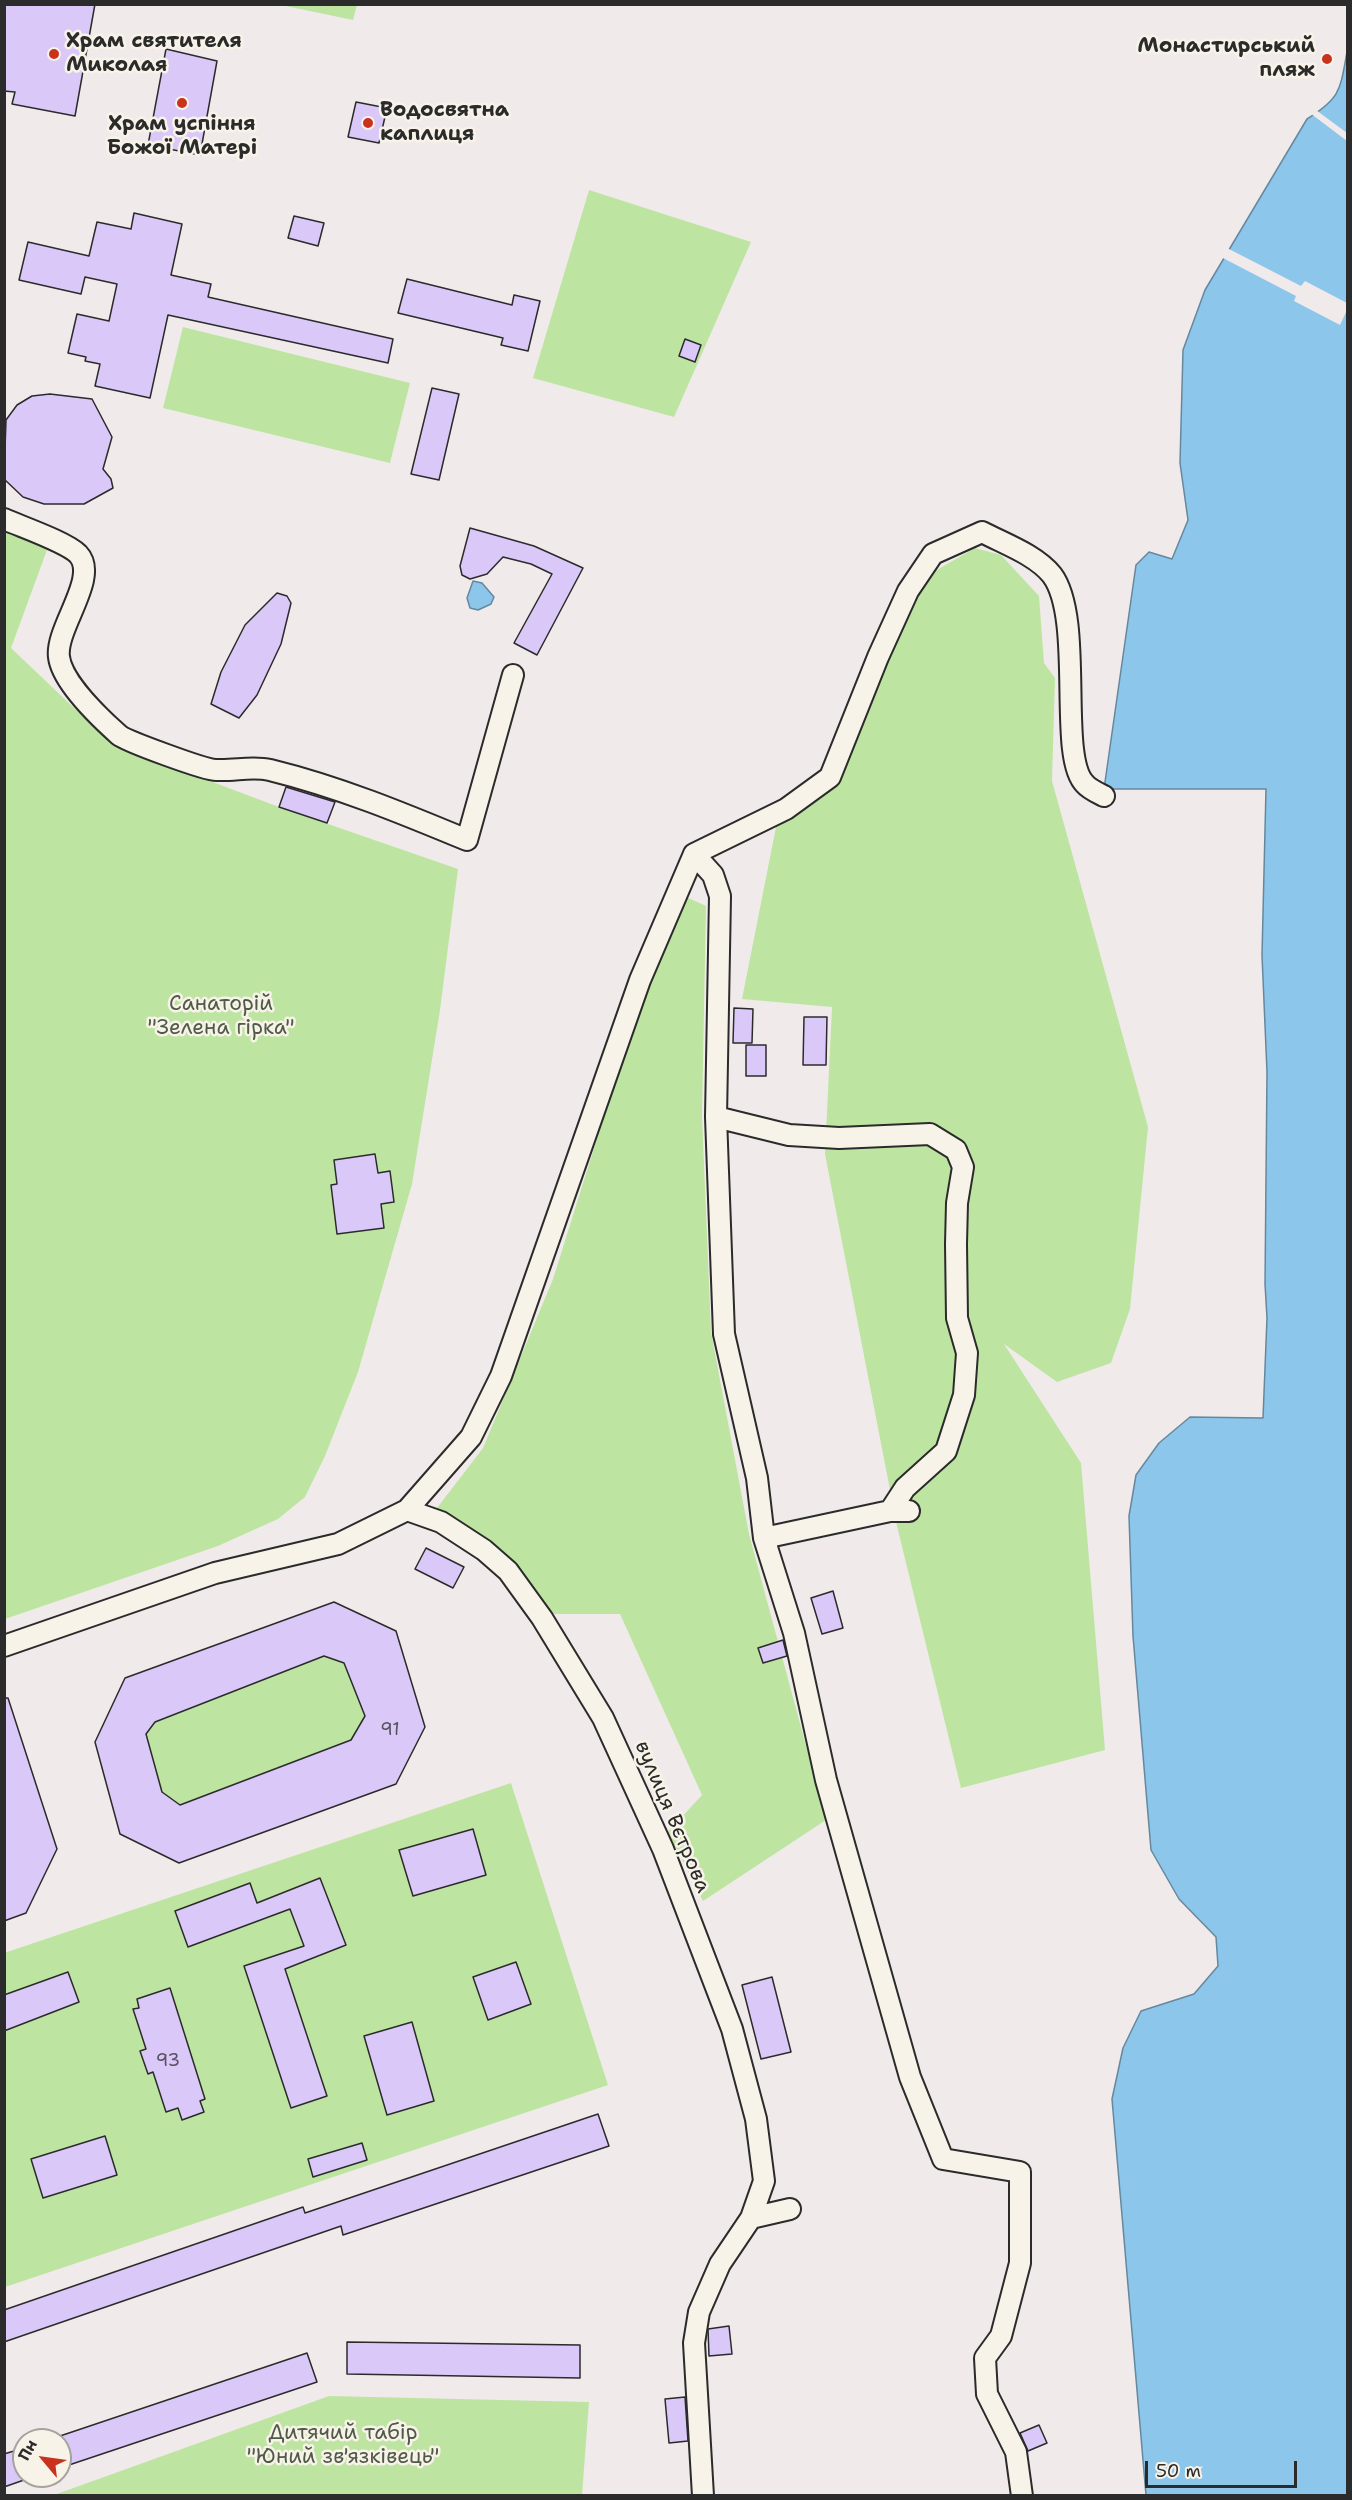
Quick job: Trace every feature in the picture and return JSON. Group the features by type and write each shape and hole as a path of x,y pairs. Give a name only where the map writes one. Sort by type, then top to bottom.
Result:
{"street":[{"path":"4,519 70,548 82,560 85,576 60,642 59,656 71,685 121,737 214,771 268,770 352,793 467,840 513,675"},
{"path":"4,1646 215,1572 338,1544 407,1510 471,1437 501,1376 640,980 694,854 786,809 830,777 878,657 908,591 933,554 982,532 1033,559 1051,573 1063,592 1072,684 1075,766 1084,784 1104,796"},
{"path":"694,854 713,875 720,896 716,1117 724,1334 757,1478 764,1538 794,1633 826,1780 910,2077 943,2159 1020,2172 1020,2263 1001,2336 985,2358 987,2394 1016,2452 1022,2496"},
{"path":"716,1117 789,1135 839,1138 930,1134 956,1150 963,1167 957,1203 957,1318 967,1353 964,1395 946,1451 905,1488 899,1511 764,1538"},
{"name":"вулиця Вєтрова","path":"407,1510 441,1522 484,1550 508,1571 542,1618 603,1718 663,1850 732,2029 756,2119 764,2181 751,2218 720,2264 699,2312 694,2343 703,2496"},
{"path":"751,2218 790,2209"}],"green space":[{"path":"281,5 357,5 353,20"},
{"path":"589,190 751,242 674,417 533,378"},
{"path":"183,327 410,383 390,463 163,408"},
{"name":"Санаторій \"Зелена гірка\"","path":"4,530 47,550 11,648 112,744 279,807 458,869 440,1010 412,1184 358,1372 325,1456 305,1497 278,1519 218,1546 5,1619"},
{"path":"975,548 1001,555 1039,596 1044,663 1055,678 1052,781 1148,1127 1130,1309 1111,1363 1057,1382 1004,1344 1081,1463 1105,1750 961,1788 897,1526 825,1154 832,1007 742,999 777,822 832,790 903,618 935,571"},
{"path":"684,896 706,906 702,1116 711,1332 749,1534 826,1820 703,1901 668,1832 702,1795 620,1614 552,1614 500,1554 437,1508 483,1448 553,1279 655,954"},
{"path":"324,1656 344,1663 365,1716 351,1740 180,1805 162,1792 146,1734 155,1722"},
{"path":"511,1783 608,2085 5,2287 4,1953"},
{"name":"Дитячий табір \"Юний зв'язківець\"","path":"329,2396 589,2402 582,2495 54,2495"}],"water":[{"path":"1347,52 1347,2495 1146,2495 1112,2099 1123,2048 1141,2011 1194,1994 1218,1966 1216,1937 1179,1899 1151,1850 1133,1636 1129,1516 1136,1475 1159,1443 1190,1417 1263,1418 1267,1318 1265,1284 1267,1072 1262,955 1266,789 1104,789 1136,565 1149,552 1172,559 1188,520 1180,463 1183,350 1205,290 1307,119 1327,105 1337,92 1343,76"},
{"path":"473,581 482,583 494,597 491,604 478,610 470,608 467,598"}],"pier":[{"path":"1316,110 1347,133 1347,141 1310,113"},
{"path":"1227,248 1301,286 1305,281 1347,303 1347,310 1340,325 1294,301 1296,296 1221,257"}],"building":[{"name":"Храм святителя Миколая","path":"4,4 95,4 75,116 12,104 15,92 4,91"},
{"name":"Храм успіння Божої Матері","path":"166,49 217,61 200,155 148,145"},
{"name":"Водосвятна каплиця","path":"356,102 387,108 379,143 348,137"},
{"path":"134,213 182,224 171,275 211,284 208,297 393,339 388,363 168,315 150,398 95,386 100,364 85,361 86,357 68,353 77,314 109,321 117,284 85,277 81,294 19,280 28,242 89,256 97,222 131,229"},
{"path":"294,216 324,223 318,246 288,238"},
{"path":"407,279 512,305 514,295 540,301 528,351 501,345 503,338 398,313"},
{"path":"685,339 701,345 695,362 679,356"},
{"path":"432,388 459,394 439,480 411,474"},
{"path":"50,394 92,399 112,437 103,469 111,479 113,488 84,504 44,504 23,497 4,479 6,420 17,405 32,396"},
{"path":"470,528 534,546 583,568 537,655 514,643 552,574 531,564 503,557 487,574 470,579 462,575 460,566"},
{"path":"277,593 287,596 291,603 281,644 257,695 239,718 211,704 221,672 245,625"},
{"path":"286,787 335,802 327,823 279,807"},
{"path":"734,1008 753,1009 752,1043 733,1043"},
{"path":"804,1017 827,1017 826,1065 803,1065"},
{"path":"746,1045 766,1045 766,1076 746,1076"},
{"path":"375,1154 378,1173 390,1171 394,1202 381,1204 384,1228 337,1234 331,1185 337,1184 334,1160"},
{"path":"426,1548 464,1567 453,1588 415,1569"},
{"path":"833,1591 843,1628 822,1634 811,1598"},
{"path":"334,1602 396,1631 425,1727 396,1784 179,1863 120,1834 95,1742 125,1678","holes":["324,1656 344,1663 365,1716 351,1740 180,1805 162,1792 146,1734 155,1722"]},
{"path":"783,1640 787,1656 763,1663 758,1648"},
{"path":"4,1698 8,1698 57,1849 26,1913 4,1921"},
{"path":"473,1829 486,1875 413,1896 399,1850"},
{"path":"320,1878 346,1945 285,1969 327,2096 291,2108 244,1966 304,1946 290,1909 188,1947 175,1911 250,1883 257,1903"},
{"path":"516,1962 531,2004 488,2020 473,1977"},
{"path":"68,1972 79,2002 4,2031 4,1995"},
{"path":"772,1977 791,2052 761,2059 742,1985"},
{"path":"170,1988 205,2099 200,2101 204,2112 182,2120 178,2108 166,2112 153,2072 148,2074 140,2051 146,2049 133,2009 139,2008 137,1999"},
{"path":"412,2022 434,2101 387,2115 364,2036"},
{"path":"598,2114 609,2146 343,2235 341,2226 4,2342 4,2310 303,2207 305,2213"},
{"path":"105,2136 117,2175 43,2198 31,2159"},
{"path":"362,2143 367,2160 313,2177 308,2159"},
{"path":"729,2326 732,2354 709,2356 708,2329"},
{"path":"347,2342 580,2345 580,2378 347,2374"},
{"path":"307,2353 317,2382 72,2464 72,2432"},
{"path":"685,2397 688,2441 669,2443 665,2399"},
{"path":"1039,2425 1047,2443 1028,2451 1020,2433"},
{"path":"12,2452 12,2484 4,2487 4,2454"}],"place":[{"name":"Храм святителя Миколая","path":"54,54"},
{"name":"Монастирський пляж","path":"1327,59"},
{"name":"Храм успіння Божої Матері","path":"182,103"},
{"name":"Водосвятна каплиця","path":"368,123"}]}
